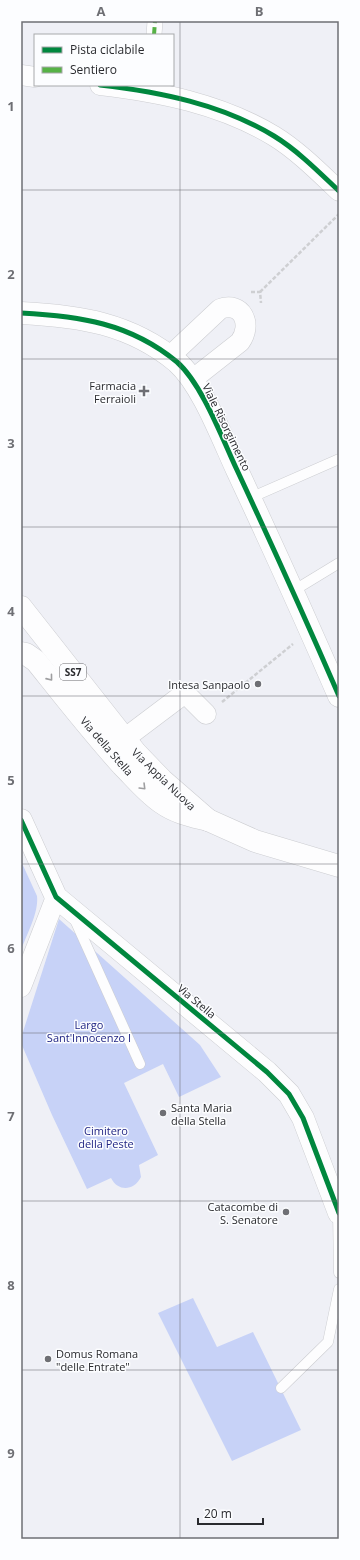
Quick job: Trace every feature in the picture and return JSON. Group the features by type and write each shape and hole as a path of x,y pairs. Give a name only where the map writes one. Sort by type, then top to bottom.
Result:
{"street":[{"path":"154,34 155,21"},
{"path":"21,75 34,77"},
{"path":"112,86 150,89 228,114 275,137 339,190"},
{"path":"170,356 220,309 225,307 236,309 241,313 247,328 245,336 240,342 193,379"},
{"name":"Viale Risorgimento","path":"21,313 74,317 100,322 136,335 170,356 193,379 213,418 293,591 339,696"},
{"name":"Via Appia Nuova","path":"21,607 124,739 162,780 208,820 255,841 339,866"},
{"name":"Via della Stella","path":"21,653 26,654 36,661 97,738 144,788 162,803 173,809 185,815 208,820"},
{"path":"124,739 185,693 206,714"},
{"name":"Via Stella","path":"21,820 63,903 268,1072 283,1087 293,1100 303,1118 338,1211"},
{"path":"21,987 63,903"}],"lane":[{"path":"250,498 339,459"},
{"path":"293,591 339,563"},
{"path":"63,903 140,1064"},
{"path":"338,1211 339,1273"},
{"path":"281,1388 328,1342 339,1289"}],"path":[{"path":"260,292 339,214"},
{"path":"206,714 310,630"}],"green space":[{"path":"21,861 37,896 37,902 32,923 21,950"},
{"name":"Largo Sant'Innocenzo I","path":"59,919 200,1045 221,1077 179,1097 163,1064 124,1083 158,1155 139,1165 141,1177 138,1182 130,1187 122,1188 114,1183 111,1178 87,1189 52,1115 21,1043 21,1038"},
{"path":"193,1298 217,1347 253,1332 301,1430 232,1461 158,1313"}],"marked path":[{"path":"154,34 155,21"}],"cycle path":[{"path":"108,86 145,91 190,101 254,125 274,136 291,148 339,191"},
{"path":"21,313 63,316 103,324 122,330 141,338 159,349 177,362 186,372 195,384 211,412 339,696"},
{"path":"21,820 56,897 267,1072 289,1094 303,1118 339,1213"}],"place":[{"name":"Farmacia Ferraioli","path":"144,391"},
{"name":"Intesa Sanpaolo","path":"258,684"},
{"name":"Santa Maria della Stella","path":"163,1113"},
{"name":"Catacombe di S. Senatore","path":"286,1212"},
{"name":"Domus Romana \"delle Entrate\"","path":"48,1359"}],"park label":[{"name":"Cimitero della Peste","path":"106,1136"}]}
